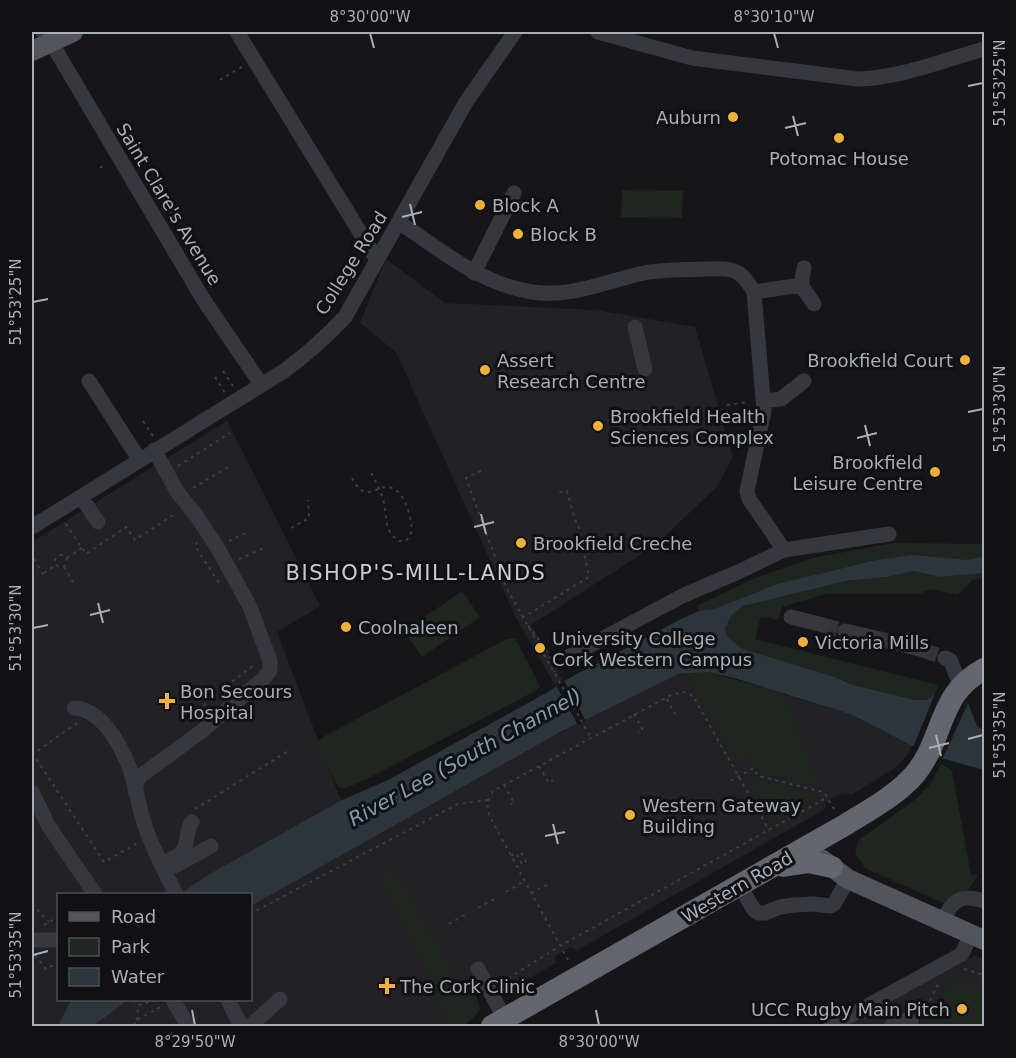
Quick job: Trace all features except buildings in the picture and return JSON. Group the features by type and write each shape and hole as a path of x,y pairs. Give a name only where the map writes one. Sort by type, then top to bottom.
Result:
{"highway":[{"path":"805,848 840,817 896,792 916,773 928,753 956,692 973,675 984,669"},
{"name":"Western Road","path":"499,1023 805,848"},
{"path":"772,867 809,862 840,873"}],"main road":[{"path":"32,51 46,36 73,32"},
{"path":"840,817 827,851 828,860 840,873"},
{"name":"Western Road","path":"805,848 840,873 978,937"}],"street":[{"path":"237,32 377,260"},
{"name":"College Road","path":"32,527 139,459 155,445 297,362 340,322 466,102 515,32"},
{"path":"598,32 692,58 858,79 918,68 984,49"},
{"name":"Saint Clare's Avenue","path":"46,36 203,299 261,384"},
{"path":"474,273 514,193"},
{"path":"399,222 474,273 515,289 551,295 575,292 652,272 669,270 728,270 738,273 748,281 754,292 764,402 763,420 747,491 749,499 784,550"},
{"path":"804,268 801,285 814,304"},
{"path":"754,292 801,285"},
{"path":"635,327 645,369"},
{"path":"89,381 139,459"},
{"path":"764,402 781,399 804,381"},
{"path":"135,791 138,779 142,775 202,731 263,679 270,670 270,661 250,608 204,528 188,492 155,445"},
{"path":"81,497 98,522"},
{"path":"570,656 684,595 784,550 889,534"},
{"path":"791,617 823,625"},
{"path":"845,631 876,638"},
{"path":"900,644 923,650"},
{"path":"945,658 950,660 956,692"},
{"path":"78,714 82,708 90,711 108,730 126,762 146,829 175,893"},
{"path":"32,792 48,825 94,893"},
{"path":"162,868 182,853 191,817"},
{"path":"162,868 212,846 198,848 186,842"},
{"path":"740,886 754,910 759,913 794,905 830,906 834,904 840,873"},
{"path":"942,921 956,901 965,897 975,897 984,901"},
{"path":"35,934 57,940"},
{"path":"831,1026 962,954 978,937"},
{"path":"478,969 499,1023"},
{"path":"250,1026 280,999"},
{"path":"229,1001 241,1026"},
{"path":"167,1003 188,1026"},
{"path":"891,1026 908,1023"}],"path":[{"path":"220,80 254,60"},
{"path":"100,168 111,161"},
{"path":"163,217 177,208"},
{"path":"223,371 235,390"},
{"path":"215,377 227,395"},
{"path":"727,405 764,402"},
{"path":"143,421 155,445"},
{"path":"177,471 181,463 230,433"},
{"path":"58,511 86,554 126,527 135,540 176,513 174,509 188,492 232,465"},
{"path":"352,478 358,488 364,492 379,488 388,487 394,489 408,507 412,531 407,540 399,541 385,522 384,503 379,488 369,469"},
{"path":"481,471 466,478 506,587 591,738"},
{"path":"523,620 589,577 578,524 574,520 567,491 556,493"},
{"path":"291,528 309,518 308,500"},
{"path":"204,528 195,546 219,583"},
{"path":"217,548 248,532"},
{"path":"66,558 82,548"},
{"path":"226,565 264,548"},
{"path":"56,565 58,556 66,558"},
{"path":"64,567 67,562 66,558"},
{"path":"34,559 43,575 56,565"},
{"path":"56,565 64,567 74,584"},
{"path":"201,709 212,696 259,663"},
{"path":"567,960 489,815 488,800 493,792 666,697 687,692 693,696 769,830"},
{"path":"666,697 675,714"},
{"path":"78,714 33,754 104,862 141,841"},
{"path":"634,714 643,730 639,733"},
{"path":"191,817 288,751"},
{"path":"539,766 549,783 553,780"},
{"path":"731,781 753,768 758,776 824,792 840,817"},
{"path":"504,785 514,802 511,804"},
{"path":"500,986 502,981 560,946 828,797"},
{"path":"252,913 458,804 488,800"},
{"path":"511,856 516,853 522,864 526,862 521,852"},
{"path":"506,892 524,881"},
{"path":"531,893 549,884"},
{"path":"478,908 496,898"},
{"path":"32,904 49,922"},
{"path":"449,924 468,913"},
{"path":"35,934 57,918"},
{"path":"32,950 46,969 57,964"},
{"path":"961,969 984,975"},
{"path":"908,1023 927,1007 940,978"},
{"path":"134,1001 138,1005 137,1020 134,1026"},
{"path":"138,1005 153,1001"},
{"path":"137,1020 167,1003"}],"shaded area":[{"path":"386,259 445,303 596,310 695,327 733,457 717,487 654,546 531,625 585,718 679,674 708,672 853,715 912,746 906,757 895,768 851,795 845,793 836,796 825,803 825,809 576,951 571,947 562,951 555,956 556,963 514,987 506,987 500,978 486,985 475,992 480,1009 463,1026 32,1026 32,542 227,421 320,606 277,632 338,793 363,841 577,723 516,618 396,352 360,323"},
{"path":"975,955 984,959 984,1026 847,1026"}],"green space":[{"path":"622,190 683,191 682,218 621,217"},
{"path":"984,535 984,556 967,560 876,560 777,584 714,609 699,611 696,606 753,579 812,558 893,543 983,544"},
{"path":"914,571 941,577 984,573 984,578 972,580 958,595 930,589 920,594 825,594 782,607 778,620 761,616 755,639 938,685 935,694 926,700 915,700 850,684 835,677 743,649 727,637 725,627 732,615 743,606 846,581 887,577"},
{"path":"462,591 480,617 422,657 404,631"},
{"path":"515,638 540,686 537,690 367,779 344,789 338,787 318,748 318,742 323,737 507,639"},
{"path":"708,672 783,693 817,785 759,773 747,754 735,760 686,673"},
{"path":"941,764 952,771 971,875 977,874 967,891 943,903 865,868 855,853 859,840 916,799 931,783"},
{"path":"756,780 818,796 772,821 751,783"},
{"path":"393,869 458,983 466,979 475,993 478,1009 463,1026 451,1026 416,944 382,876"},
{"name":"UCC Rugby Main Pitch","path":"954,978 984,992 984,1026 931,1026"}],"water":[{"name":"River Lee (South Channel)","path":"913,555 967,560 984,556 984,573 940,577 914,571 887,577 846,581 743,606 732,615 725,628 727,637 743,649 835,677 850,684 915,700 926,700 935,694 968,703 977,726 984,730 984,770 941,758 912,746 853,715 734,678 708,672 679,674 562,731 252,905 252,893 181,893 208,875 342,800 388,780 564,681 683,618 699,611 714,609 777,584 876,560"},
{"path":"70,1001 127,1001 93,1026 58,1026"}],"pier":[{"path":"563,679 586,721 578,725 555,684"},
{"path":"935,694 968,703 943,758 913,747"}],"tunnel":[{"path":"823,625 845,631"},
{"path":"876,638 900,644"},
{"path":"923,650 945,658"}],"place":[{"name":"Auburn","path":"733,117"},
{"name":"Potomac House","path":"839,138"},
{"name":"Block A","path":"480,205"},
{"name":"Block B","path":"518,234"},
{"name":"Brookfield Court","path":"965,360"},
{"name":"Assert Research Centre","path":"485,370"},
{"name":"Brookfield Health Sciences Complex","path":"598,426"},
{"name":"Brookfield Leisure Centre","path":"935,472"},
{"name":"Brookfield Creche","path":"521,543"},
{"name":"Coolnaleen","path":"346,627"},
{"name":"Victoria Mills","path":"803,642"},
{"name":"University College Cork Western Campus","path":"540,648"},
{"name":"Bon Secours Hospital","path":"167,701"},
{"name":"Western Gateway Building","path":"630,815"},
{"name":"The Cork Clinic","path":"387,986"},
{"name":"UCC Rugby Main Pitch","path":"962,1009"}],"district":[{"name":"BISHOP'S-MILL-LANDS","path":"416,573"}]}
